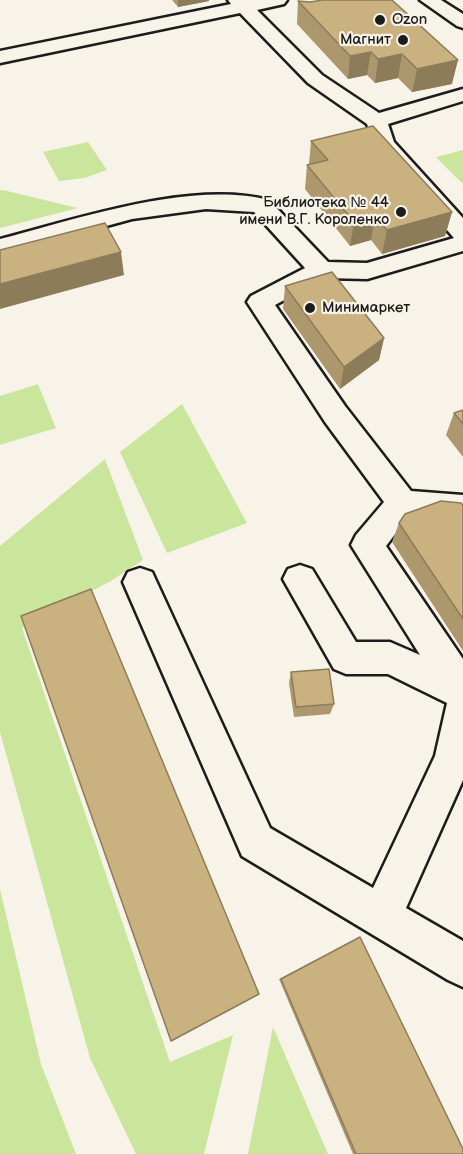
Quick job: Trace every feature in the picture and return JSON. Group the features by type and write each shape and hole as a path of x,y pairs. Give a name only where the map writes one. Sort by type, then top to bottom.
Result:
{"street":[{"path":"429,0 463,22"},
{"path":"0,57 241,4 288,2"},
{"path":"241,4 315,80 376,121 384,144 463,233"},
{"path":"376,121 463,95"},
{"path":"249,181 261,205 321,270"},
{"path":"0,247 131,212 206,202 261,205"},
{"path":"463,243 367,271 321,270 260,302 335,414 402,503 463,508"},
{"path":"402,503 367,545 463,691"},
{"path":"300,579 346,658 390,658 463,691"},
{"path":"140,582 256,842 463,965"},
{"path":"381,917 453,759 463,708"}],"green space":[{"path":"88,142 107,170 84,178 59,181 43,152"},
{"path":"463,150 463,184 436,157"},
{"path":"0,190 3,190 78,208 0,228"},
{"path":"38,384 56,428 0,445 0,396"},
{"path":"182,404 247,523 167,553 120,452"},
{"path":"105,459 143,560 109,582 22,628 170,1062 233,1035 204,1154 136,1154 90,1058 0,732 0,546"},
{"path":"0,889 41,1064 76,1154 0,1154"},
{"path":"273,1027 328,1154 248,1154"}],"building":[{"path":"392,0 458,60 417,69 402,54 378,59 371,52 350,56 298,1"},
{"path":"373,126 452,212 387,230 375,216 354,222 307,165 328,160 311,141"},
{"path":"105,223 121,252 0,284 0,250"},
{"path":"332,272 384,338 344,367 285,286"},
{"path":"463,410 463,424 454,413"},
{"path":"441,501 463,505 463,619 399,523 405,514"},
{"path":"91,589 259,994 171,1041 21,616"},
{"path":"329,669 334,704 296,707 291,672"},
{"path":"360,937 463,1149 463,1154 356,1154 281,979"}],"place":[{"name":"Ozon","path":"380,20"},
{"name":"Магнит","path":"403,40"},
{"name":"Библиотека № 44 имени В.Г. Короленко","path":"401,212"},
{"name":"Минимаркет","path":"310,308"}]}
